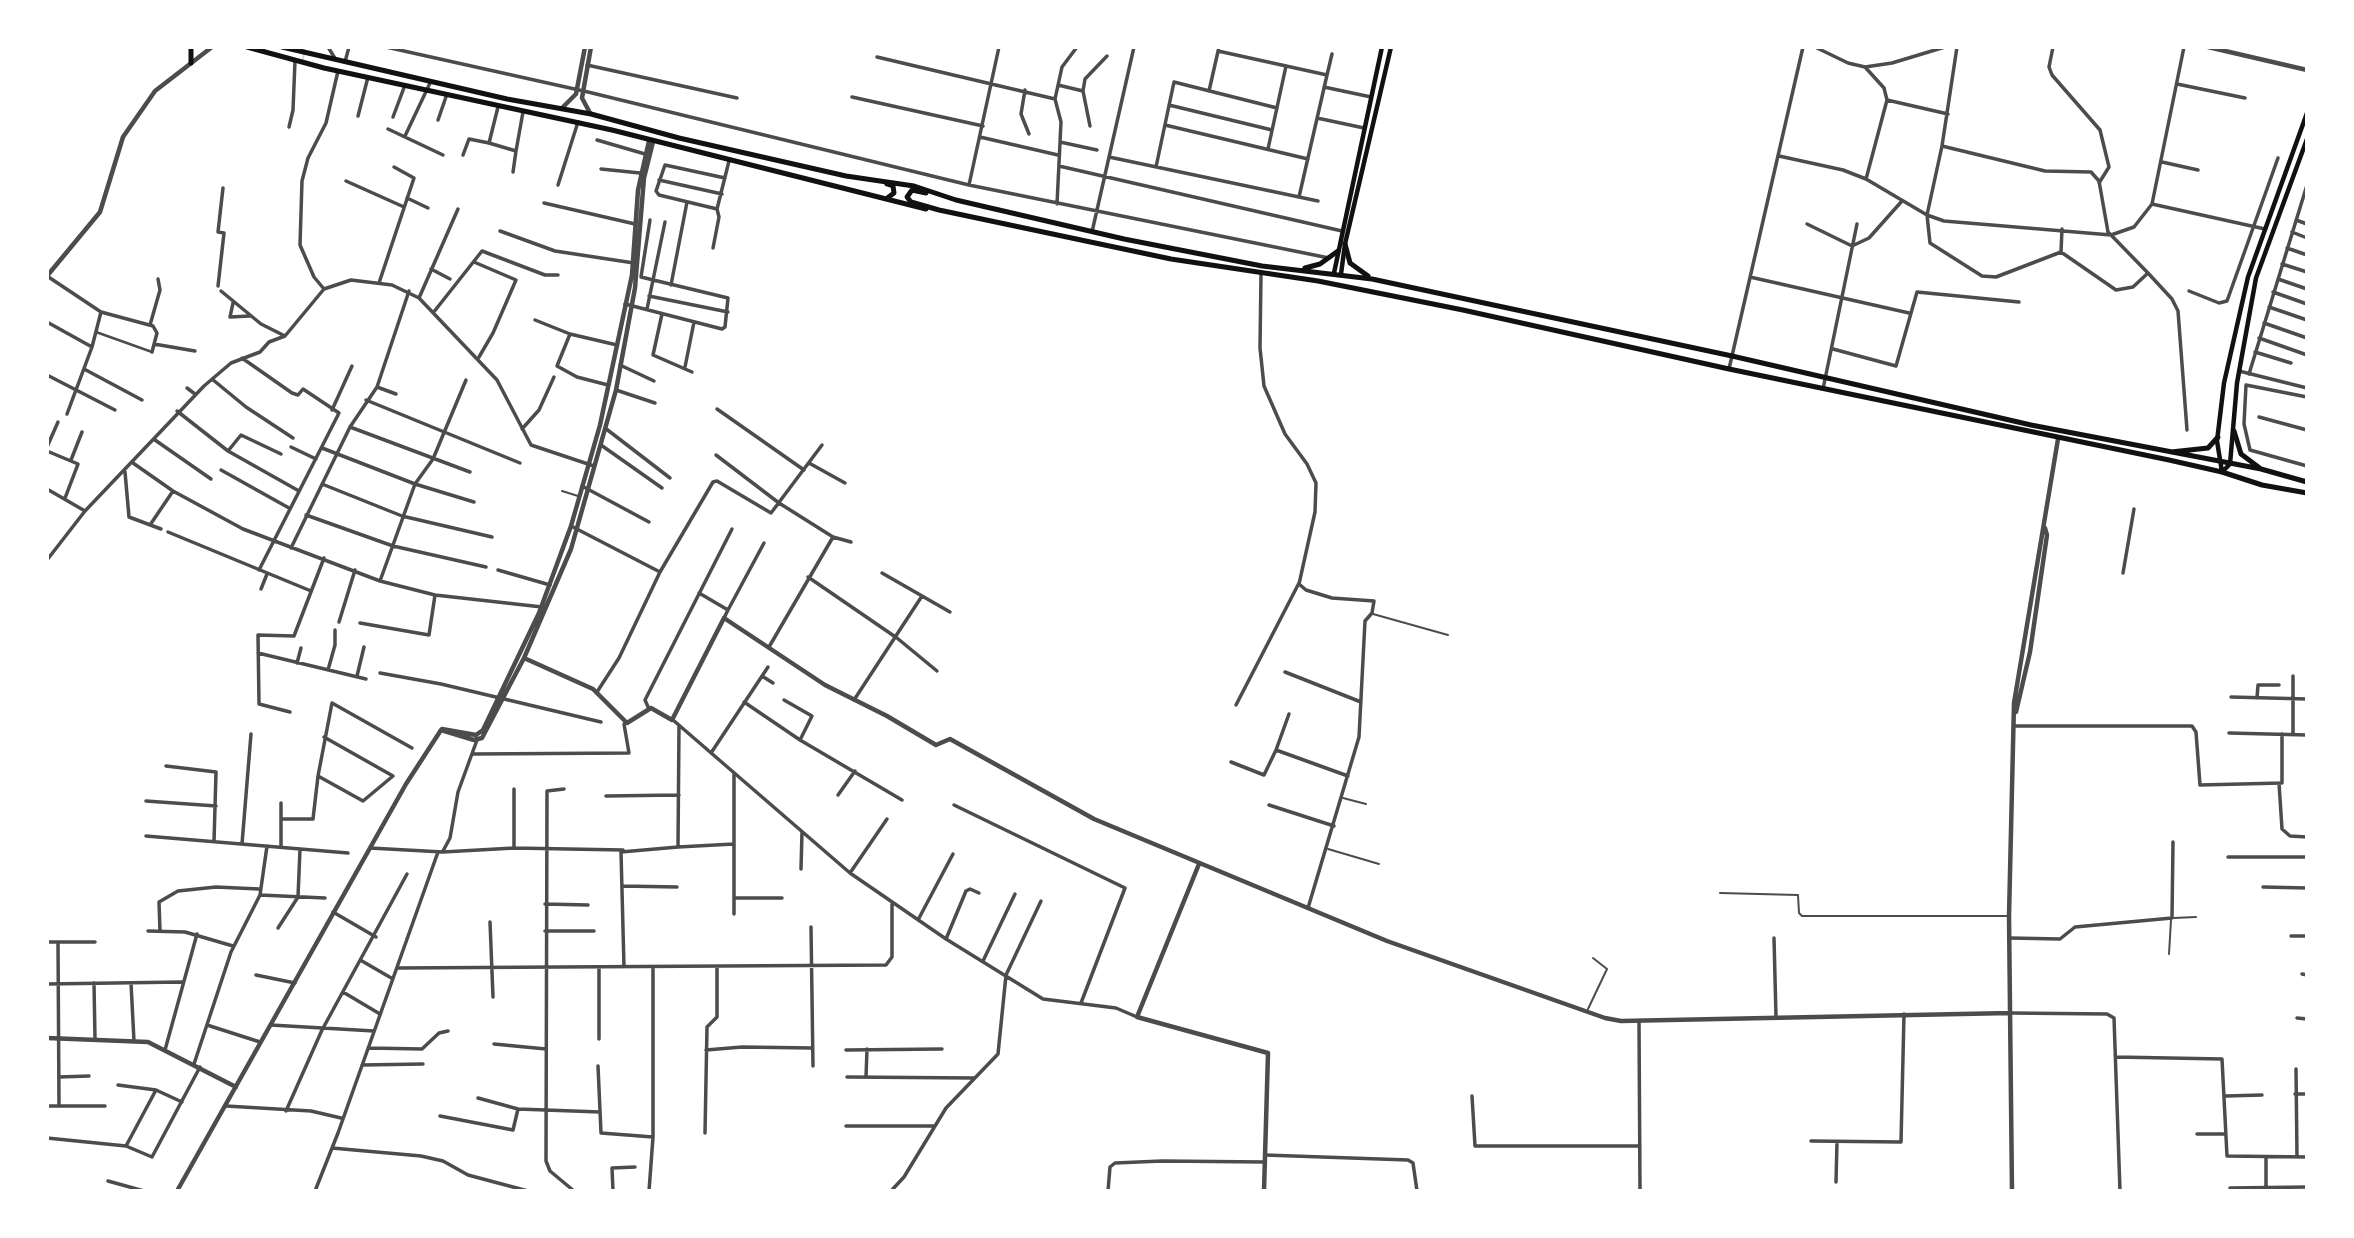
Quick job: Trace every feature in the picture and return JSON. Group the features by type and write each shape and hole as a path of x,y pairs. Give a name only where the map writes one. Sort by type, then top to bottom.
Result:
{"main road":[{"path":"191,47 191,63"},
{"path":"247,47 338,71 578,122 858,194 1171,259 1318,281 1471,312 2222,472 2262,485 2307,494"},
{"path":"282,47 345,63 591,114 679,138 889,184 895,191 888,199 858,194"},
{"path":"1338,274 1338,251 1382,47"},
{"path":"1338,274 1391,47"},
{"path":"2222,472 2218,437 2224,383 2248,277 2307,113"},
{"path":"2222,472 2230,464 2239,371 2256,278 2307,139"},
{"path":"846,176 914,186 956,200"},
{"path":"939,210 911,202 908,194 915,190 1208,257 1372,279 1732,356 2031,425 2261,469 2307,482"},
{"path":"1345,244 1352,265 1372,279"},
{"path":"1302,269 1329,258 1338,251"},
{"path":"1471,312 1473,300"},
{"path":"2234,431 2241,454 2261,469"},
{"path":"2171,452 2208,448 2218,437"}],"street":[{"path":"96,332 152,352 157,333 149,325 101,312 47,276 100,212 123,136 157,89 212,47"},
{"path":"328,47 337,61"},
{"path":"345,63 349,47"},
{"path":"386,47 969,185 1329,258"},
{"path":"585,47 580,91 582,102 591,114"},
{"path":"562,108 580,91 591,47"},
{"path":"969,185 999,47"},
{"path":"1057,204 1061,122 1055,99 1065,60 1077,47"},
{"path":"1092,232 1134,47"},
{"path":"1729,369 1803,47"},
{"path":"1815,47 1848,63 1865,67 1892,63 1945,47"},
{"path":"1957,47 1948,114 1927,215 1930,243 1982,276 1996,277 2061,252"},
{"path":"2053,47 2049,66 2052,75 2100,130 2109,167 2099,183"},
{"path":"1779,156 1843,170 1866,179 1927,215 1944,221 2111,235 2123,232 2134,226 2152,204 2184,47"},
{"path":"2208,47 2307,70"},
{"path":"1209,91 1218,49 1327,75"},
{"path":"1299,197 1332,54"},
{"path":"1090,126 1083,91 1085,79 1107,56"},
{"path":"877,57 1055,99"},
{"path":"289,127 293,110 295,61"},
{"path":"587,65 737,98"},
{"path":"1268,149 1286,66"},
{"path":"1865,67 1884,88 1887,100 1866,179"},
{"path":"324,289 314,277 300,244 301,185 308,158 326,123 338,71"},
{"path":"358,116 368,77"},
{"path":"405,136 431,81"},
{"path":"1156,167 1174,82 1277,108"},
{"path":"393,117 405,85"},
{"path":"1058,85 1083,91"},
{"path":"2177,85 2245,98"},
{"path":"1324,87 1371,97"},
{"path":"1025,90 1021,114 1029,134"},
{"path":"439,120 447,94"},
{"path":"852,97 983,127"},
{"path":"1887,100 1948,114"},
{"path":"1169,105 1272,130"},
{"path":"489,143 498,107"},
{"path":"513,172 523,112"},
{"path":"1317,118 1364,128"},
{"path":"558,185 578,122"},
{"path":"1165,125 1308,159"},
{"path":"388,129 443,155"},
{"path":"980,137 1058,156"},
{"path":"463,155 469,139 516,151"},
{"path":"597,141 645,154"},
{"path":"441,730 478,734 524,658 570,552 578,529 587,464 608,385 634,263 640,173 651,141"},
{"path":"314,1191 440,852 450,838 458,792 477,740 486,732 542,607 579,496 594,466 616,390 632,306 644,178 651,141"},
{"path":"1060,142 1097,150"},
{"path":"1941,146 2045,171 2091,172 2099,183 2111,235 2172,299 2178,311 2188,430"},
{"path":"1109,157 1318,201"},
{"path":"2189,291 2219,303 2227,301 2278,158"},
{"path":"713,248 717,209 729,161"},
{"path":"2162,162 2198,170"},
{"path":"717,209 656,194 659,180 666,164 725,178"},
{"path":"1059,166 1342,231"},
{"path":"379,283 414,177 394,167"},
{"path":"601,169 640,173"},
{"path":"659,180 722,194"},
{"path":"346,181 404,207"},
{"path":"218,286 224,233 218,232 223,188"},
{"path":"2249,374 2306,188"},
{"path":"407,198 428,208"},
{"path":"1852,246 1869,238 1902,201"},
{"path":"671,285 687,202"},
{"path":"544,203 630,221 637,225"},
{"path":"2152,204 2265,229"},
{"path":"2301,204 2307,206"},
{"path":"419,298 458,209"},
{"path":"625,304 723,329 728,312 728,298 640,275 650,220"},
{"path":"2296,220 2307,224"},
{"path":"647,310 664,222"},
{"path":"1807,224 1852,246"},
{"path":"1823,389 1857,224"},
{"path":"2061,252 2063,229"},
{"path":"500,231 555,251 634,263"},
{"path":"2292,232 2307,238"},
{"path":"2287,248 2307,255"},
{"path":"433,313 484,251 545,275 558,275"},
{"path":"2061,252 2116,290 2133,287 2148,273"},
{"path":"474,262 516,280 494,333 478,357"},
{"path":"2282,264 2307,272"},
{"path":"431,269 450,279"},
{"path":"1236,705 1299,583 1315,512 1316,483 1307,464 1285,434 1264,386 1260,348 1261,274"},
{"path":"1750,277 1910,313"},
{"path":"149,325 159,290 158,279"},
{"path":"2278,279 2307,289"},
{"path":"47,560 85,511 125,472 195,394 242,358 260,352 269,342 285,336 324,289 351,280 409,290 478,357 497,380 534,447 594,466"},
{"path":"290,548 350,427 377,387 409,290"},
{"path":"221,291 251,316 285,336"},
{"path":"1833,349 1896,366 1917,292 2019,302"},
{"path":"2273,292 2307,304"},
{"path":"649,296 728,312"},
{"path":"233,303 230,317 251,316"},
{"path":"2269,307 2307,320"},
{"path":"67,414 92,347 101,312"},
{"path":"662,314 653,355 692,372"},
{"path":"535,320 570,334 617,345"},
{"path":"47,322 92,347"},
{"path":"685,367 694,322"},
{"path":"2264,323 2307,338"},
{"path":"570,334 557,366 577,377 608,385"},
{"path":"2259,338 2307,355"},
{"path":"155,344 195,351"},
{"path":"2255,352 2291,363"},
{"path":"242,358 292,393 298,395 303,389 328,403 327,407 339,413 259,570"},
{"path":"620,365 654,381"},
{"path":"332,410 352,366"},
{"path":"84,369 142,400"},
{"path":"2239,371 2307,388"},
{"path":"47,375 114,410"},
{"path":"522,429 539,410 554,377"},
{"path":"212,379 246,407 293,438"},
{"path":"380,581 415,484 433,459 466,380"},
{"path":"2307,397 2246,385 2244,424 2249,450 2307,466"},
{"path":"377,387 396,394"},
{"path":"187,388 195,394"},
{"path":"616,390 655,402"},
{"path":"366,400 520,463"},
{"path":"717,409 804,470"},
{"path":"177,411 228,451 299,491"},
{"path":"2259,417 2307,430"},
{"path":"58,422 47,449 78,464 65,498"},
{"path":"350,427 470,472"},
{"path":"605,428 670,478"},
{"path":"71,460 82,432"},
{"path":"228,451 241,435 281,454"},
{"path":"2012,1191 2010,916 2015,726 2030,652 2058,439"},
{"path":"155,440 211,480"},
{"path":"601,444 662,488"},
{"path":"597,692 619,658 660,572 714,481 769,513 822,444"},
{"path":"291,447 316,459"},
{"path":"322,448 415,484 474,502"},
{"path":"716,455 779,503 833,537 852,542"},
{"path":"133,463 173,491 243,529 380,581 435,595 542,607"},
{"path":"810,463 845,483"},
{"path":"221,470 289,508"},
{"path":"125,472 130,517 161,529"},
{"path":"322,484 402,516 492,537"},
{"path":"585,487 649,522"},
{"path":"47,489 85,511"},
{"path":"150,525 173,491"},
{"path":"2123,573 2134,509"},
{"path":"306,515 393,546 486,567"},
{"path":"571,526 660,572"},
{"path":"649,709 645,700 732,529"},
{"path":"168,532 311,591"},
{"path":"769,647 833,537"},
{"path":"672,720 764,543"},
{"path":"562,548 570,552"},
{"path":"290,712 259,704 260,634 294,636 324,558"},
{"path":"339,622 355,570"},
{"path":"498,570 550,585"},
{"path":"882,573 950,612"},
{"path":"261,589 267,574"},
{"path":"808,577 897,638 937,671"},
{"path":"1299,583 1306,590 1332,598 1373,599 1372,613 1366,621 1359,737 1335,826 1308,908"},
{"path":"699,593 728,610"},
{"path":"360,623 429,635 435,595"},
{"path":"854,699 897,638 922,596"},
{"path":"724,618 817,680 936,745 950,739 1094,819 1387,941 1586,1013 1613,1020 1904,1014 2111,1015 2115,1022 2120,1191"},
{"path":"328,670 335,645 335,630"},
{"path":"357,676 364,647"},
{"path":"297,663 301,648"},
{"path":"258,653 366,679"},
{"path":"524,658 597,692 627,723 649,709 655,709 679,724 850,873 918,921 1043,999 1121,1009 1137,1017 1268,1053 1264,1191"},
{"path":"711,752 768,667"},
{"path":"1285,672 1361,702"},
{"path":"380,673 601,722"},
{"path":"762,676 772,683"},
{"path":"2293,676 2293,734"},
{"path":"2258,698 2258,685 2279,684"},
{"path":"2231,697 2307,699"},
{"path":"784,700 812,716 800,740"},
{"path":"744,702 800,740 902,800"},
{"path":"281,819 313,820 324,737 330,706 335,703 412,748"},
{"path":"1231,762 1264,775 1278,751 1289,714"},
{"path":"473,754 629,753 624,724"},
{"path":"678,847 679,724"},
{"path":"2015,726 2192,726 2196,732 2199,784 2281,783"},
{"path":"441,730 477,740"},
{"path":"179,1190 333,912 441,730"},
{"path":"2229,733 2307,735"},
{"path":"242,844 251,734"},
{"path":"2281,783 2282,734"},
{"path":"318,776 363,801 393,776 324,737"},
{"path":"1278,751 1349,777"},
{"path":"166,766 216,772 214,842"},
{"path":"838,795 855,771"},
{"path":"734,772 734,914"},
{"path":"2281,783 2277,783 2282,829 2290,836 2307,836"},
{"path":"514,789 514,848"},
{"path":"564,789 547,790 547,1164 552,1173 574,1191"},
{"path":"606,796 679,795"},
{"path":"146,801 216,806"},
{"path":"281,803 281,847"},
{"path":"954,805 1125,888 1081,1003"},
{"path":"1269,805 1335,826"},
{"path":"850,873 887,819"},
{"path":"800,869 802,832"},
{"path":"146,836 348,853"},
{"path":"2010,938 2060,939 2075,927 2171,918 2173,842"},
{"path":"370,848 440,852 582,847 622,850 734,844"},
{"path":"194,1064 233,946 259,892 267,846"},
{"path":"278,928 298,897 300,849"},
{"path":"622,850 624,967"},
{"path":"918,921 953,854"},
{"path":"2228,857 2307,857"},
{"path":"1137,1017 1199,864"},
{"path":"286,1111 323,1030 376,937 407,874"},
{"path":"622,886 677,887"},
{"path":"160,931 159,902 178,891 216,887 325,898"},
{"path":"2263,887 2307,888"},
{"path":"946,939 966,891 970,889 979,894"},
{"path":"983,961 1015,894"},
{"path":"734,898 782,898"},
{"path":"891,1191 904,1177 946,1108 993,1060 1000,1047 1006,975 1041,901"},
{"path":"545,904 588,905"},
{"path":"397,968 653,968 889,963 892,957 892,904"},
{"path":"333,912 376,937"},
{"path":"490,922 493,997"},
{"path":"811,927 809,965 813,1066"},
{"path":"545,930 594,931"},
{"path":"148,931 197,934 233,946"},
{"path":"165,1051 197,934"},
{"path":"2291,936 2307,936"},
{"path":"1774,938 1776,1017"},
{"path":"47,942 95,942"},
{"path":"58,942 59,1105"},
{"path":"362,961 393,979"},
{"path":"705,1133 707,1027 717,1014 717,967"},
{"path":"599,968 599,1039"},
{"path":"649,1191 653,1137 653,968"},
{"path":"256,975 295,983"},
{"path":"47,984 182,982"},
{"path":"94,983 95,1039"},
{"path":"131,983 134,1041"},
{"path":"343,992 380,1014"},
{"path":"1811,1141 1901,1142 1904,1014"},
{"path":"2297,1018 2307,1019"},
{"path":"1639,1020 1640,1191"},
{"path":"269,1025 373,1031"},
{"path":"207,1026 260,1042"},
{"path":"368,1048 425,1049 436,1035 448,1031"},
{"path":"47,1038 148,1042 236,1087"},
{"path":"494,1044 546,1049"},
{"path":"706,1050 742,1046 812,1048"},
{"path":"866,1077 867,1049"},
{"path":"846,1050 942,1049"},
{"path":"2116,1057 2222,1059 2227,1156 2307,1157"},
{"path":"362,1065 423,1064"},
{"path":"598,1066 601,1134 653,1137"},
{"path":"47,1138 126,1146 152,1157 200,1068"},
{"path":"2296,1069 2297,1157"},
{"path":"59,1077 89,1076"},
{"path":"846,1077 976,1078"},
{"path":"118,1085 156,1090 182,1102"},
{"path":"126,1146 156,1090"},
{"path":"2295,1094 2307,1094"},
{"path":"2225,1096 2262,1095"},
{"path":"1472,1096 1474,1143 1477,1147 1640,1146"},
{"path":"478,1098 518,1109 600,1112"},
{"path":"47,1106 105,1106"},
{"path":"226,1106 311,1111 341,1118"},
{"path":"440,1116 514,1130 518,1109"},
{"path":"2297,1119 2307,1119"},
{"path":"846,1126 935,1126"},
{"path":"2197,1134 2226,1134"},
{"path":"1836,1142 1836,1182"},
{"path":"332,1148 421,1156 446,1163 468,1175 528,1191"},
{"path":"1265,1155 1408,1160 1413,1163 1417,1191"},
{"path":"2266,1157 2266,1187"},
{"path":"1108,1191 1110,1167 1115,1163 1265,1163"},
{"path":"613,1191 612,1168 635,1167"},
{"path":"107,1181 144,1191"},
{"path":"2230,1188 2307,1187"}],"lane":[{"path":"562,491 579,496"},
{"path":"1372,613 1448,635"},
{"path":"1343,797 1366,804"},
{"path":"1328,849 1379,864"},
{"path":"1720,893 1798,895 1799,913 1802,916 2010,916"},
{"path":"2169,954 2171,918 2196,917"},
{"path":"1586,1013 1607,969 1593,958"}],"waterway":[{"path":"303,59 305,47"}]}
